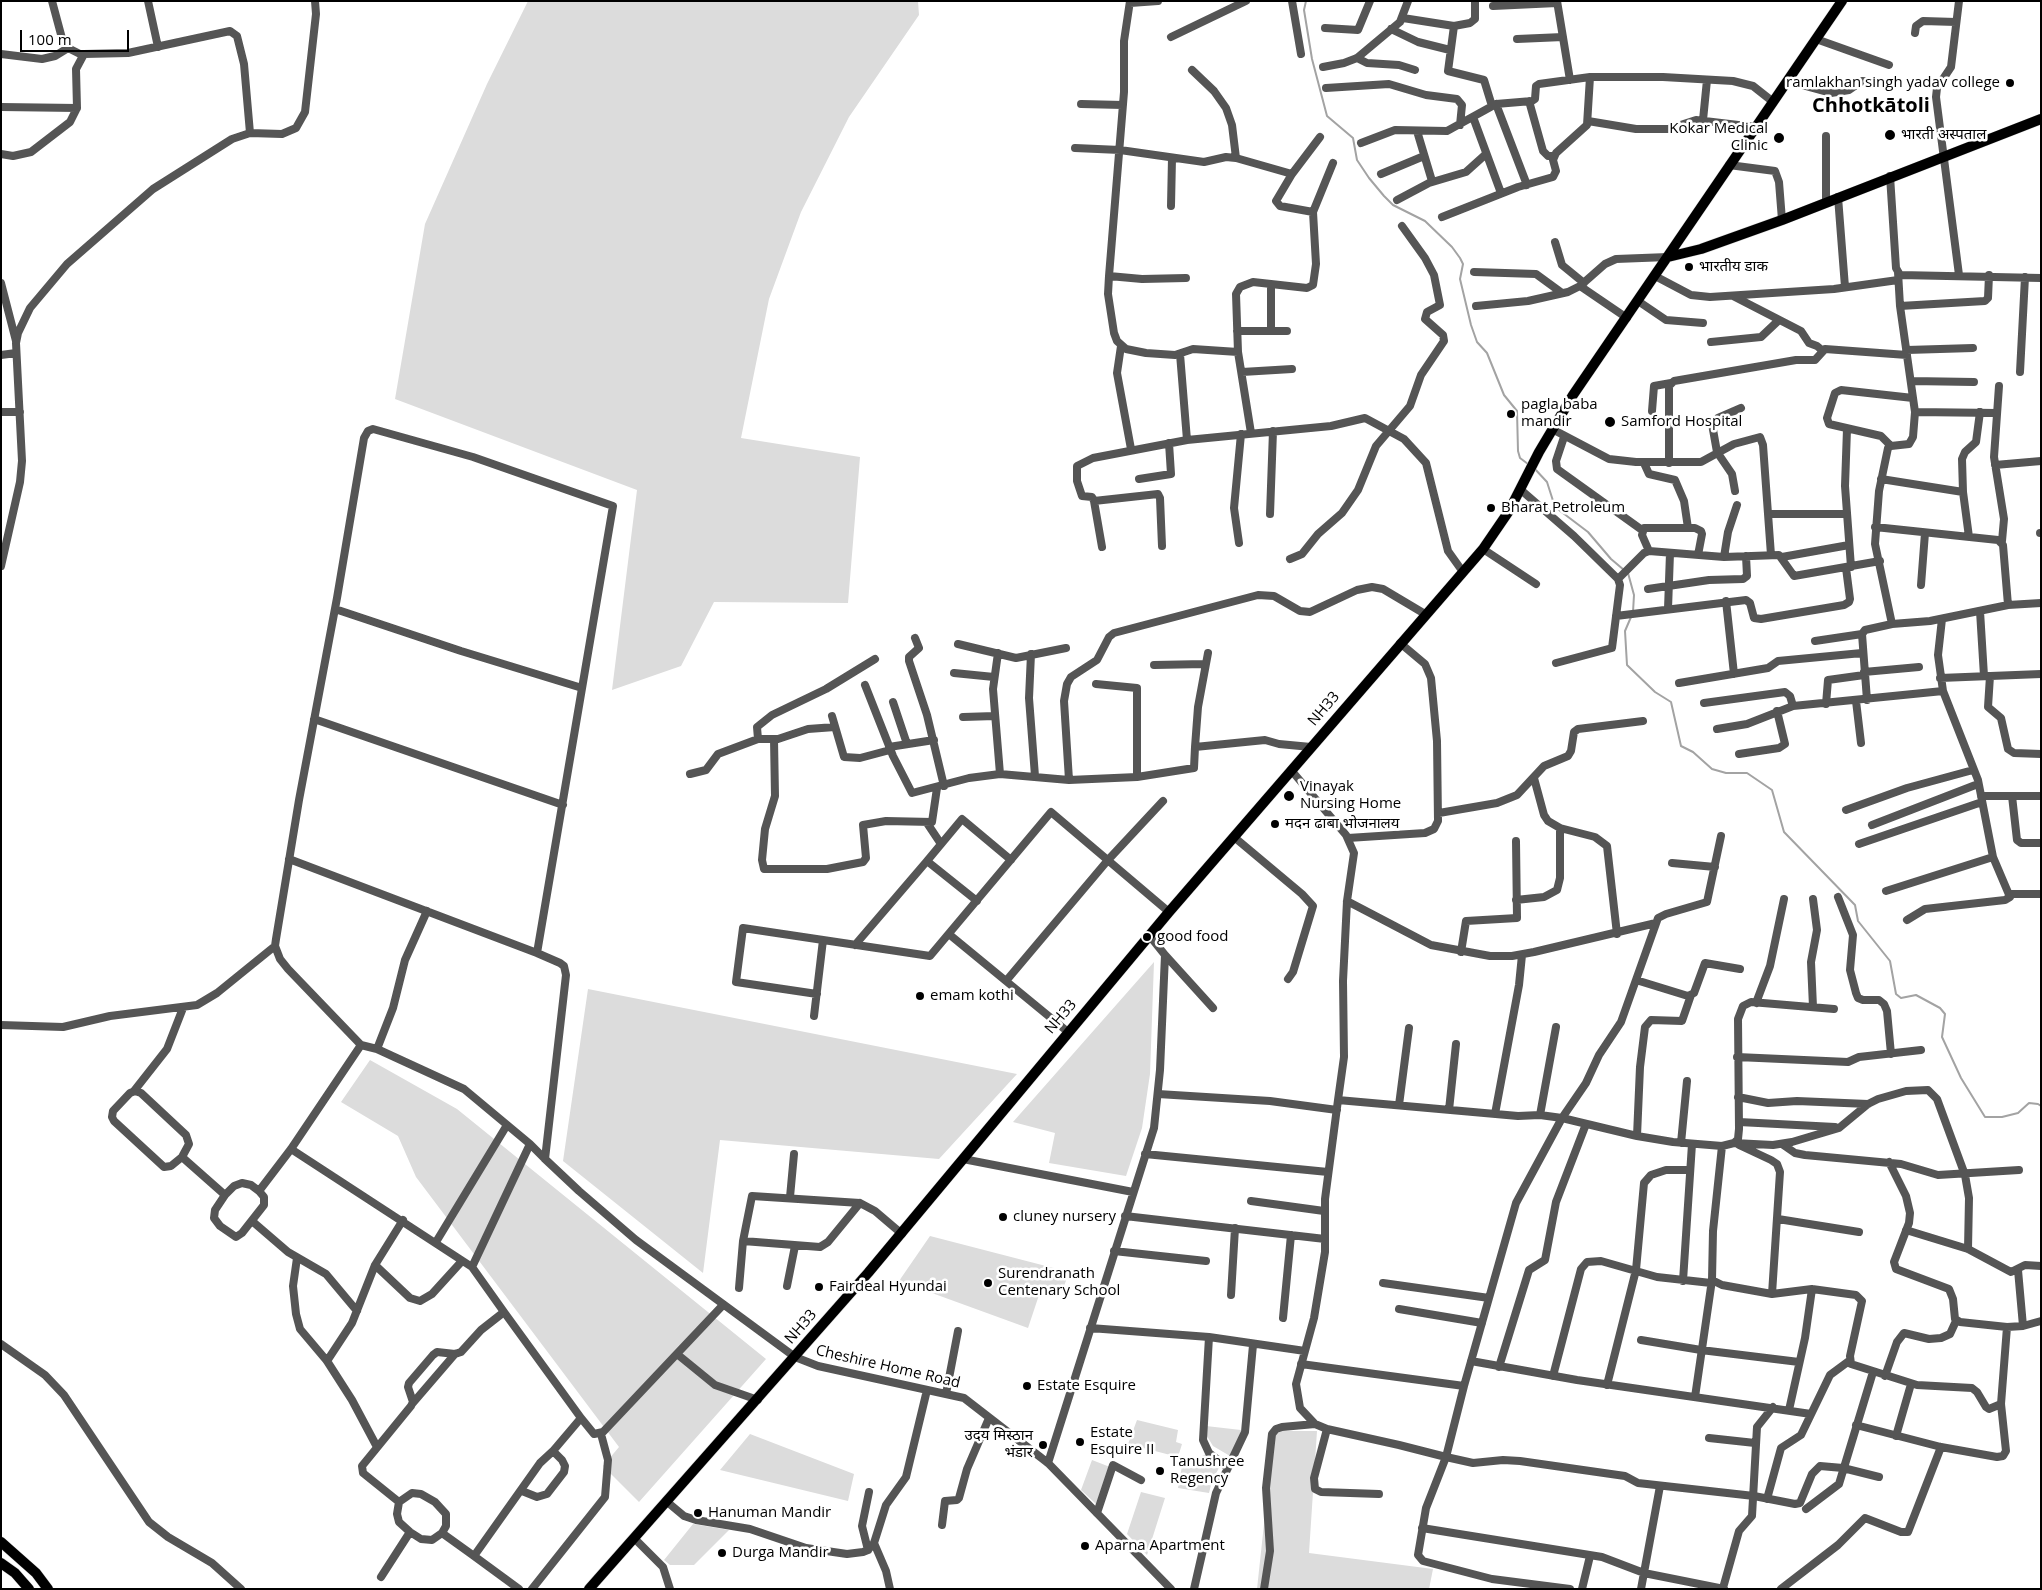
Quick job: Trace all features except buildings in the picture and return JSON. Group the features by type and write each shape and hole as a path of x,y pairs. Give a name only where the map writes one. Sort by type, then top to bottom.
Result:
{"main road":[{"name":"NH33","path":"589,1589 758,1400 902,1234 1149,935 1483,549 1503,522 1552,429 1772,101 1842,1"},
{"path":"1668,257 1701,249 1782,220 1890,176 2041,119"},
{"path":"1,1542 36,1573 48,1589"},
{"path":"1,1563 15,1573 29,1589"}],"street":[{"path":"52,1 62,39 68,48 82,55 122,54 226,32 235,34 244,64 250,133"},
{"path":"148,1 158,47"},
{"path":"16,342 22,322 40,294 91,241 153,189 232,139 250,133 282,134 296,128 305,112 316,1"},
{"path":"1131,449 1117,373 1121,346 1114,333 1110,312 1109,276 1124,106 1124,41 1130,2 1158,1"},
{"path":"1171,37 1246,1"},
{"path":"1292,1 1300,54"},
{"path":"1325,28 1358,30 1370,1"},
{"path":"1323,67 1344,63 1357,58 1403,18 1408,1"},
{"path":"1403,18 1454,26 1473,22 1475,1"},
{"path":"1958,276 1942,157 1937,88 1951,67 1956,42 1959,1"},
{"path":"1493,6 1557,2 1570,80"},
{"path":"1915,33 1916,26 1923,21 1956,22"},
{"path":"1454,26 1448,71 1484,80 1527,185"},
{"path":"1391,29 1418,42 1450,50"},
{"path":"1517,39 1563,38"},
{"path":"1816,39 1889,65"},
{"path":"1,54 42,59 55,56 68,48"},
{"path":"1,154 13,156 31,152 70,122 76,108 75,73 82,55"},
{"path":"1357,58 1367,63 1399,65 1415,70"},
{"path":"1192,70 1214,90 1226,108 1232,125 1236,158"},
{"path":"1530,101 1543,151 1548,156 1554,156 1581,131 1588,121 1590,77"},
{"path":"1361,143 1395,130 1442,132 1460,125 1494,105 1535,99 1536,86 1539,84 1590,77 1663,77 1746,84 1772,101"},
{"path":"1704,120 1707,80"},
{"path":"1787,81 1836,94 1849,90 1862,81 1882,82"},
{"path":"1326,88 1396,84 1426,95 1457,99 1462,105 1460,125"},
{"path":"1081,104 1124,106"},
{"path":"1,107 76,108"},
{"path":"1473,117 1501,193"},
{"path":"1588,121 1636,129 1662,130 1689,120 1704,120 1755,127"},
{"path":"1417,131 1432,182"},
{"path":"1826,136 1826,202"},
{"path":"1313,212 1277,204 1277,198 1292,174 1320,137"},
{"path":"1076,148 1120,150 1204,162 1226,157 1236,158 1292,174"},
{"path":"1397,200 1432,182 1466,172 1486,154"},
{"path":"1381,174 1424,156"},
{"path":"1442,216 1555,175 1554,156"},
{"path":"1171,206 1172,158"},
{"path":"1251,433 1238,352 1237,290 1249,283 1307,288 1313,285 1316,264 1313,212 1319,194 1334,163"},
{"path":"1729,165 1775,170 1779,182 1782,220"},
{"path":"1890,176 1900,306 1915,412 1913,437 1909,444 1891,446"},
{"path":"1838,197 1844,288"},
{"path":"1290,559 1302,554 1318,534 1342,513 1358,490 1376,446 1410,406 1420,374 1444,342 1443,335 1425,319 1427,312 1440,305 1434,275 1426,258 1402,226"},
{"path":"1555,242 1562,265 1582,284 1627,318"},
{"path":"1476,306 1528,302 1562,293 1582,284 1605,264 1616,259 1668,257"},
{"path":"1474,272 1536,274 1562,293"},
{"path":"1900,306 1985,301 1988,298 1989,275"},
{"path":"1655,276 1691,295 1710,297 1844,288 1898,276 1989,275 2041,278"},
{"path":"1109,276 1142,279 1186,278"},
{"path":"2020,372 2026,277"},
{"path":"1,283 16,342 20,412 20,482 1,566"},
{"path":"1271,284 1271,331"},
{"path":"1732,296 1801,331 1809,343 1823,351"},
{"path":"1638,302 1666,320 1703,323"},
{"path":"1711,342 1761,337 1779,320"},
{"path":"1237,331 1287,331"},
{"path":"1121,346 1146,353 1180,354 1193,349 1238,352"},
{"path":"1652,411 1654,386 1670,383 1678,379 1796,360 1815,360 1823,351 1839,349 1907,352 1973,348"},
{"path":"1,355 16,353"},
{"path":"1180,354 1187,440"},
{"path":"1242,372 1292,369"},
{"path":"1911,381 1974,382"},
{"path":"1669,463 1670,383"},
{"path":"1999,386 1996,412 1995,465 2004,519 2002,541 2008,605"},
{"path":"1891,446 1881,436 1832,426 1827,421 1833,397 1837,390 1913,398"},
{"path":"1736,491 1732,474 1718,452 1712,428 1714,421 1741,408"},
{"path":"1,412 20,412"},
{"path":"1915,412 1996,412"},
{"path":"1969,537 1963,492 1962,460 1965,452 1976,442 1980,412"},
{"path":"1102,547 1094,501 1092,497 1081,494 1077,481 1077,466 1093,458 1131,449 1187,440 1330,426 1365,418 1404,439 1426,463 1448,551 1464,572"},
{"path":"259,1191 291,1149 361,1045 288,969 276,946 289,859 364,438 368,431 376,428 473,457 613,506 537,953"},
{"path":"1552,429 1608,459 1644,462 1701,462 1718,452 1756,438 1762,439 1771,555"},
{"path":"1616,616 1726,601 1749,600 1753,616 1758,619 1844,605 1849,602 1848,568 1850,545 1847,514 1847,429"},
{"path":"1270,514 1273,431"},
{"path":"1239,543 1234,508 1241,434"},
{"path":"1564,437 1556,462 1557,469 1642,530 1649,551"},
{"path":"1139,479 1171,474 1169,443"},
{"path":"1891,446 1886,454 1881,479 1875,527 1876,544 1892,624"},
{"path":"1995,465 2041,461"},
{"path":"1644,462 1649,474 1675,480 1684,501 1688,528"},
{"path":"1881,479 1963,492"},
{"path":"1521,490 1620,578 1621,592 1612,648 1556,663"},
{"path":"1094,501 1158,494 1160,498 1162,546"},
{"path":"1724,557 1728,532 1737,506"},
{"path":"1769,514 1847,514"},
{"path":"1642,530 1650,527 1688,528 1701,531 1698,555"},
{"path":"1875,527 2002,541"},
{"path":"1921,585 1925,533"},
{"path":"1620,578 1644,553 1649,551 1724,557 1771,555 1782,557 1850,545"},
{"path":"1483,549 1536,584"},
{"path":"1668,609 1670,553"},
{"path":"1648,589 1708,580 1745,578 1747,573 1746,556"},
{"path":"1782,557 1794,576 1880,561"},
{"path":"1069,780 1064,701 1067,684 1071,677 1097,660 1109,637 1114,633 1258,595 1274,596 1300,611 1310,612 1357,590 1372,587 1383,589 1425,614"},
{"path":"1726,601 1734,674"},
{"path":"1815,641 1862,634 1865,630 1892,624 1942,619 2008,605 2041,603"},
{"path":"335,609 461,651 582,688"},
{"path":"1980,611 1987,676 1988,707 2001,718 2008,749 2014,753 2041,754"},
{"path":"1942,619 1938,655 1943,691 1974,770 1993,858 2010,894"},
{"path":"1862,634 1867,700"},
{"path":"774,739 775,796 765,829 762,860 764,869 827,869 861,863 866,858 862,828 864,824 886,821 927,823 933,819 941,787 934,740 909,661 910,657 919,647 915,638"},
{"path":"1348,838 1425,833 1434,829 1439,813 1431,678 1425,664 1400,643"},
{"path":"958,644 1016,658 1066,648"},
{"path":"864,685 890,748 912,793 941,787 969,778 1000,774 1069,780 1137,777 1194,768 1198,707 1208,652"},
{"path":"998,653 994,677 1000,774"},
{"path":"1679,683 1768,668 1778,661 1862,653"},
{"path":"1031,654 1029,698 1035,776"},
{"path":"758,739 757,727 772,715 826,689 875,659"},
{"path":"1154,664 1205,664"},
{"path":"1826,704 1828,680 1864,673 1919,667"},
{"path":"954,672 994,677"},
{"path":"1940,678 2041,674"},
{"path":"1096,684 1137,688 1137,777"},
{"path":"1717,729 1747,724 1793,706 1943,691"},
{"path":"1704,703 1785,692 1790,696 1793,706"},
{"path":"1856,701 1861,743"},
{"path":"893,702 907,744"},
{"path":"1740,754 1779,748 1785,744 1777,711"},
{"path":"832,716 842,753 846,758 860,758 890,748 934,740"},
{"path":"963,717 995,716"},
{"path":"314,719 563,805"},
{"path":"1439,813 1503,801 1517,794 1547,763 1570,753 1576,730 1643,721"},
{"path":"690,774 707,769 720,753 758,739 774,739 808,729 835,727"},
{"path":"1195,748 1265,740 1279,744 1311,747"},
{"path":"1291,770 1348,838 1354,853 1347,901 1344,1057 1324,1211 1325,1252 1317,1305 1296,1384 1297,1401 1304,1414 1315,1424 1328,1429 1473,1464 1503,1460 1530,1463 1625,1476 1638,1483 1754,1496 1799,1504 1817,1467 1843,1468 1879,1477"},
{"path":"1846,810 1907,788 1974,770"},
{"path":"1534,778 1544,815 1548,821 1560,828 1595,837 1607,846 1617,934"},
{"path":"1872,826 1978,784"},
{"path":"2012,796 2017,840 2021,843 2040,843"},
{"path":"1860,844 1981,799 2041,796"},
{"path":"1006,981 1108,860 1163,801"},
{"path":"817,994 736,982 743,928 930,956 950,935 1051,812 1169,912"},
{"path":"855,945 962,819 1011,860"},
{"path":"927,823 941,844"},
{"path":"1516,900 1544,897 1557,890 1560,878 1560,828"},
{"path":"1570,1589 1492,1579 1423,1561 1418,1555 1422,1528 1430,1494 1446,1457 1464,1386 1516,1203 1562,1118 1586,1083 1599,1055 1617,1030 1658,918 1707,902 1721,836"},
{"path":"1234,838 1313,906 1293,972 1288,979"},
{"path":"1461,952 1466,922 1516,919 1516,841"},
{"path":"1886,891 1993,858"},
{"path":"289,859 537,953 560,963 566,970 545,1159"},
{"path":"927,861 977,901"},
{"path":"1672,863 1715,867"},
{"path":"1907,920 1925,909 2004,900 2010,894 2041,894"},
{"path":"1838,897 1853,935 1850,970 1856,993 1858,998 1863,1000 1880,1000 1884,1004 1887,1012 1891,1054"},
{"path":"1756,1003 1770,966 1784,899"},
{"path":"1813,899 1816,930 1811,962 1813,1007"},
{"path":"1347,901 1431,945 1461,952 1502,957 1522,955 1656,924"},
{"path":"377,1049 393,1008 405,960 427,911"},
{"path":"950,935 1068,1032"},
{"path":"1149,935 1213,1008"},
{"path":"814,1016 823,940"},
{"path":"1,1025 63,1027 118,1015 197,1005 210,998 276,946"},
{"path":"1048,1463 1154,1128 1158,1094 1165,955"},
{"path":"1495,1114 1520,985 1522,955"},
{"path":"1637,1136 1640,1068 1645,1027 1651,1020 1682,1021 1705,962 1740,969"},
{"path":"1636,980 1684,995 1692,995"},
{"path":"1734,1143 1738,1138 1737,1057 1740,1010 1746,1003 1834,1009"},
{"path":"134,1091 145,1096 186,1135 189,1144 182,1157 171,1166 164,1167 114,1122 112,1117 113,1111 134,1091 167,1049 183,1008"},
{"path":"1540,1115 1556,1027"},
{"path":"1399,1105 1409,1028"},
{"path":"1449,1110 1456,1044"},
{"name":"Cheshire Home Road","path":"361,1045 377,1049 464,1089 530,1144 636,1240 795,1357 818,1366 964,1398 1048,1463 1171,1589"},
{"path":"1737,1057 1837,1062 1922,1050"},
{"path":"1681,1142 1687,1081"},
{"path":"1338,1100 1495,1114 1540,1115 1562,1118 1637,1136 1692,1144 1722,1146 1734,1143 1782,1144 1839,1128 1868,1104 1906,1091 1920,1089 1931,1092 1937,1099 1965,1175 1969,1198 1968,1249"},
{"path":"1158,1094 1270,1101 1337,1110"},
{"path":"1738,1097 1768,1103 1797,1101 1868,1104"},
{"path":"1738,1122 1839,1128"},
{"path":"1499,1366 1518,1311 1529,1270 1546,1260 1556,1202 1586,1124"},
{"path":"436,1242 507,1125"},
{"path":"1734,1143 1777,1164 1780,1172 1772,1294"},
{"path":"472,1267 530,1144"},
{"path":"1683,1281 1692,1144"},
{"path":"1782,1144 1795,1153 1805,1155 1889,1162 1938,1175 1965,1175 2019,1170"},
{"path":"1694,1397 1712,1282 1713,1231 1722,1146"},
{"path":"291,1149 403,1220 472,1267 594,1434 601,1434 724,1305"},
{"path":"790,1197 794,1154"},
{"path":"1146,1154 1328,1172"},
{"path":"182,1157 226,1195"},
{"path":"964,1159 1133,1192"},
{"path":"1885,1376 1898,1342 1904,1333 1929,1339 1941,1338 1950,1334 1956,1321 1950,1288 1902,1273 1894,1266 1910,1214 1909,1204 1889,1162"},
{"path":"1607,1385 1636,1270 1644,1183 1652,1175 1666,1170 1690,1170"},
{"path":"242,1183 251,1185 259,1191 264,1197 264,1205 242,1234 236,1237 220,1226 214,1218 214,1212 234,1186 242,1183"},
{"path":"739,1288 743,1241 751,1197 756,1195 860,1203 875,1211 902,1234"},
{"path":"1251,1201 1324,1211"},
{"path":"743,1241 815,1247 824,1245 860,1203"},
{"path":"1126,1216 1325,1238"},
{"path":"1778,1219 1859,1232"},
{"path":"327,1361 357,1312 375,1265 403,1220"},
{"path":"252,1221 297,1258 326,1274 357,1312"},
{"path":"1231,1295 1235,1228"},
{"path":"1906,1230 1968,1249 2011,1272 2025,1265 2041,1266"},
{"path":"1283,1318 1291,1235"},
{"path":"787,1286 795,1246"},
{"path":"1114,1251 1206,1260"},
{"path":"297,1258 293,1286 298,1324 302,1333 327,1361 352,1400 377,1447"},
{"path":"375,1265 410,1298 420,1301 432,1294 462,1261"},
{"path":"1553,1376 1583,1265 1587,1262 1601,1261 1636,1270 1647,1275 1683,1281 1712,1282 1772,1294 1812,1289 1861,1297 1862,1301 1849,1361 1830,1375 1801,1435 1781,1448 1767,1498"},
{"path":"2018,1270 2023,1326"},
{"path":"1383,1283 1489,1298"},
{"path":"1788,1410 1812,1289"},
{"path":"1399,1308 1482,1323"},
{"path":"412,1404 408,1387 410,1381 434,1354 440,1352 455,1354 461,1352 481,1330 504,1312"},
{"path":"1956,1321 2007,1327 2023,1326 2041,1321"},
{"path":"1856,1426 1941,1447 1997,1457 2004,1456 2006,1451 2001,1404 2007,1327"},
{"path":"1090,1328 1209,1338 1305,1351"},
{"path":"946,1394 958,1331"},
{"path":"1209,1338 1203,1440 1209,1453 1227,1468"},
{"path":"1641,1340 1701,1350 1799,1362"},
{"path":"1,1344 46,1374 59,1389 149,1522 168,1537 212,1563 242,1589"},
{"path":"1194,1589 1214,1499 1245,1432 1253,1345"},
{"path":"399,1502 363,1473 362,1466 455,1354"},
{"path":"677,1354 715,1385 758,1400"},
{"path":"1471,1361 1607,1385 1773,1407 1811,1414"},
{"path":"1849,1361 1851,1364 1911,1384 1972,1388 1977,1392 1982,1405 1989,1409 2001,1404"},
{"path":"1301,1364 1464,1386"},
{"path":"1806,1509 1838,1486 1873,1372"},
{"path":"1896,1436 1911,1384"},
{"path":"666,1501 684,1516 750,1529 806,1548 847,1554 868,1550 874,1542 886,1505 906,1476 927,1390"},
{"path":"1422,1528 1602,1557 1644,1574 1724,1589 1739,1531 1752,1516 1756,1427 1773,1407"},
{"path":"474,1556 522,1491 533,1471 581,1418"},
{"path":"942,1525 945,1501 957,1500 959,1498 970,1463 989,1418"},
{"path":"1264,1589 1270,1551 1266,1488 1272,1434 1276,1429 1282,1427 1315,1424"},
{"path":"1328,1429 1314,1478 1315,1489 1321,1492 1379,1494"},
{"path":"532,1589 605,1497 608,1460 601,1434"},
{"path":"1709,1438 1755,1443"},
{"path":"1781,1589 1838,1545 1865,1518 1901,1532 1908,1532 1941,1447"},
{"path":"522,1491 541,1497 547,1494 556,1484 565,1466 553,1451"},
{"path":"1097,1513 1114,1466 1141,1480"},
{"path":"1640,1589 1660,1486"},
{"path":"868,1550 862,1526 869,1492"},
{"path":"412,1493 421,1494 435,1502 446,1514 446,1526 442,1533 432,1540 421,1539 410,1532 399,1522 397,1514 399,1502 412,1493"},
{"path":"381,1577 410,1532"},
{"path":"442,1533 519,1589"},
{"path":"634,1538 663,1567 670,1589"},
{"path":"874,1542 886,1571 890,1589"},
{"path":"1582,1589 1590,1556"}],"shaded area":[{"path":"528,1 918,1 919,15 849,117 801,212 769,299 741,438 860,457 848,603 714,602 681,666 612,690 637,490 395,399 425,224 487,84"},
{"path":"1154,962 1150,1074 1142,1128 1126,1176 1049,1163 1055,1133 1013,1122"},
{"path":"588,989 1017,1074 939,1159 720,1140 703,1273 563,1161"},
{"path":"370,1060 457,1109 766,1359 639,1502 603,1466 619,1447 416,1177 398,1136 341,1102"},
{"path":"930,1236 1069,1272 1063,1289 1041,1289 1028,1328 899,1281"},
{"path":"1137,1420 1178,1430 1176,1442 1182,1444 1178,1457 1128,1444"},
{"path":"1206,1426 1241,1430 1239,1440 1230,1456 1213,1446 1205,1433"},
{"path":"1274,1431 1317,1431 1309,1553 1433,1569 1429,1589 1257,1589"},
{"path":"750,1434 854,1474 848,1501 720,1470"},
{"path":"1208,1453 1220,1466 1212,1481 1209,1493 1178,1488 1182,1466"},
{"path":"1092,1460 1110,1467 1096,1504 1081,1490"},
{"path":"1141,1492 1165,1498 1147,1555 1127,1534"},
{"path":"693,1524 729,1530 694,1565 670,1565 664,1560"}],"waterway":[{"path":"1306,1 1304,10 1312,59 1327,116 1353,138 1357,160 1384,196 1393,205 1425,221 1452,247 1460,258 1463,264 1460,279 1471,325 1477,342 1487,353 1504,395 1517,411 1518,451 1520,458 1528,464"},
{"path":"1534,468 1547,482 1555,507 1588,532 1611,559 1624,570"},
{"path":"1628,573 1634,595 1633,612"},
{"path":"1631,617 1625,631 1627,665 1655,692 1671,702 1681,746 1693,752 1712,769 1726,773 1747,773 1772,790 1784,832 1855,905 1858,921 1890,961 1896,994 1901,998 1916,995 1940,1008 1945,1014 1942,1037 1961,1078 1985,1117 2002,1117 2018,1113 2029,1103 2041,1106"}],"place":[{"name":"ramlakhan singh yadav college","path":"2010,83"},
{"name":"भारती अस्पताल","path":"1890,135"},
{"name":"Kokar Medical Clinic","path":"1779,138"},
{"name":"भारतीय डाक","path":"1689,267"},
{"name":"pagla baba mandir","path":"1511,414"},
{"name":"Samford Hospital","path":"1610,422"},
{"name":"Bharat Petroleum","path":"1491,508"},
{"name":"Vinayak Nursing Home","path":"1289,796"},
{"name":"मदन ढाबा भोजनालय","path":"1275,824"},
{"name":"good food","path":"1147,937"},
{"name":"emam kothi","path":"920,996"},
{"name":"cluney nursery","path":"1003,1217"},
{"name":"Surendranath Centenary School","path":"988,1283"},
{"name":"Fairdeal Hyundai","path":"819,1287"},
{"name":"Estate Esquire","path":"1027,1386"},
{"name":"Estate Esquire II","path":"1080,1442"},
{"name":"उदय मिस्ठान भंडार","path":"1043,1445"},
{"name":"Tanushree Regency","path":"1160,1471"},
{"name":"Hanuman Mandir","path":"698,1513"},
{"name":"Aparna Apartment","path":"1085,1546"},
{"name":"Durga Mandir","path":"722,1553"}],"district":[{"name":"Chhotkātoli","path":"1871,106"}]}
